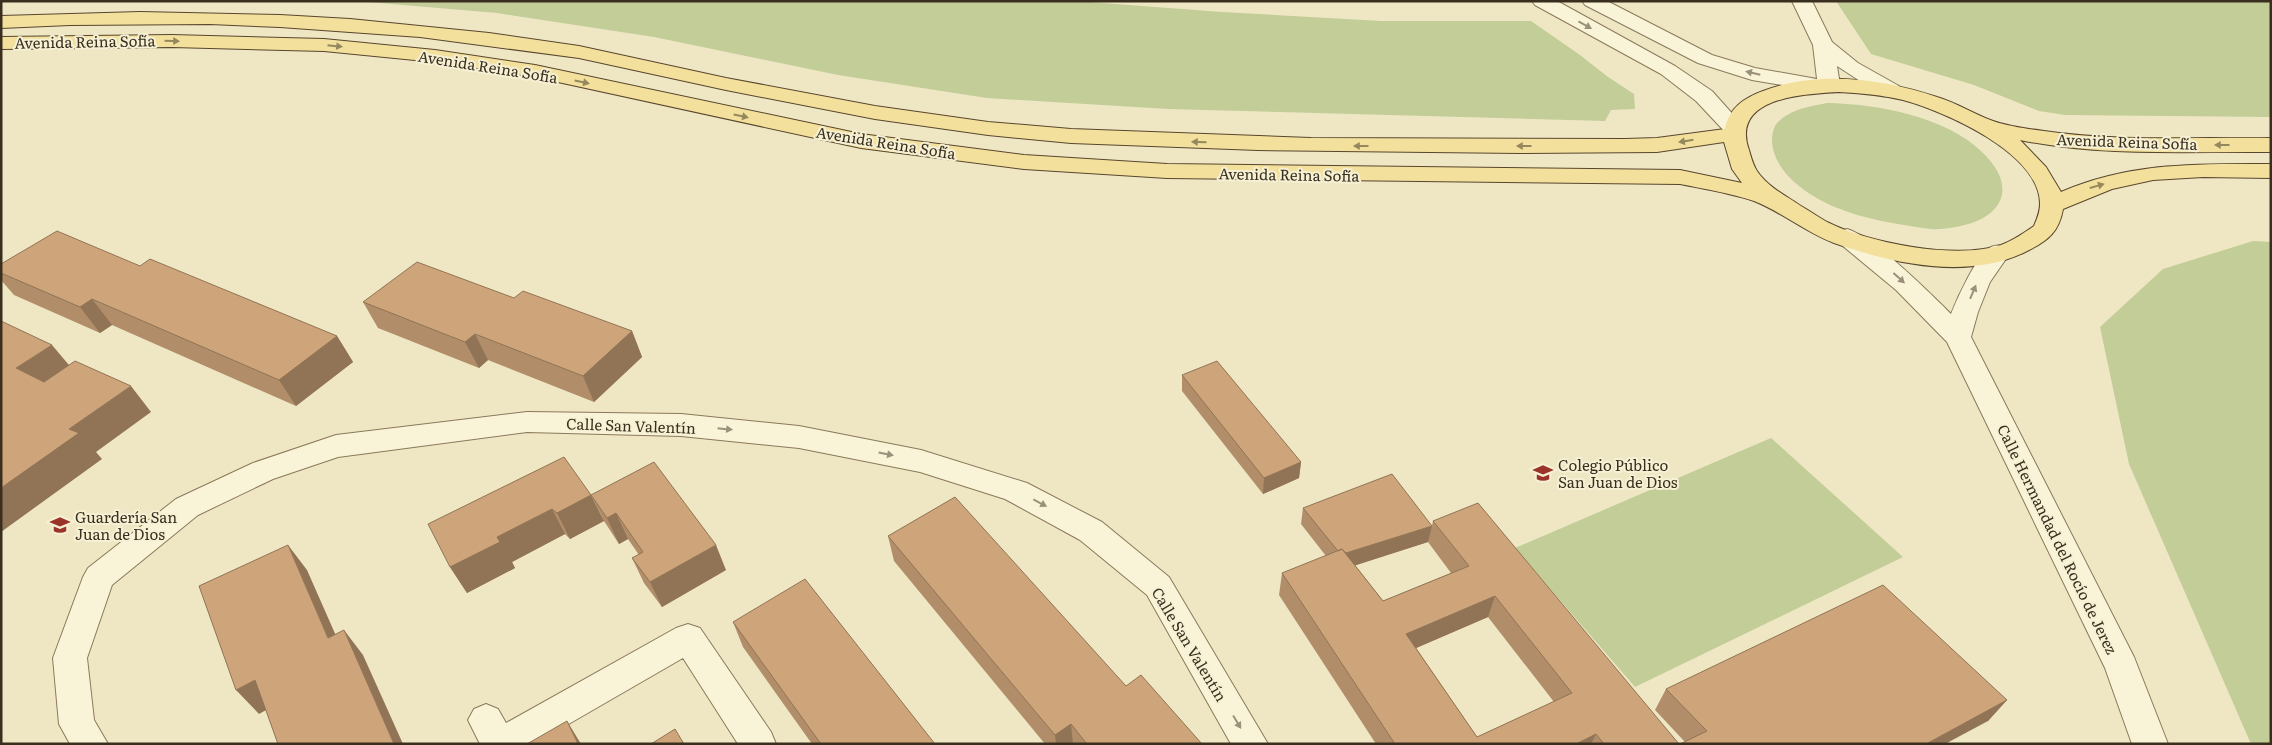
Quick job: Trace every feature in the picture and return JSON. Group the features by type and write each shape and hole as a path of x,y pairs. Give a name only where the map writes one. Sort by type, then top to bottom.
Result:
{"main road":[{"name":"Avenida Reina Sofía","path":"1,22 203,19 341,24 450,35 561,49 726,84 882,114 1027,133 1316,146 1575,146 1657,145 1735,131"},
{"name":"Avenida Reina Sofía","path":"1,43 172,41 305,45 435,56 536,71 861,141 1024,162 1195,172 1680,177 1728,187 1775,201 1821,228 1847,238 1873,247 1927,258 1978,258 2019,248 2044,230 2052,205 2044,178 2020,150 1984,125 1941,106 1891,91 1840,84 1796,87 1760,98 1738,116 1732,142 1745,171 1775,201"},
{"name":"Avenida Reina Sofía","path":"1984,125 2044,138 2094,144 2271,145"},
{"name":"Avenida Reina Sofía","path":"2052,205 2088,189 2135,176 2184,172 2271,171"}],"street":[{"path":"1542,1 1668,70 1704,96 1735,131"},
{"path":"1592,1 1705,59 1752,74 1823,85 1823,45 1802,1"},
{"path":"1823,45 1851,67 1891,91"},
{"name":"Calle Hermandad del Rocío de Jerez","path":"1847,238 1891,271 1927,304 1958,337 2122,667 2150,744"},
{"path":"1958,337 1965,312 1978,280 1998,253"},
{"name":"Calle San Valentín","path":"90,744 77,724 70,658 99,576 187,507 263,471 336,446 527,422 681,424 799,437 921,461 1016,491 1091,531 1158,586 1250,744"},
{"path":"495,736 688,638 758,744"}],"green space":[{"path":"356,1 1076,1 1381,21 1531,21 1634,94 1635,109 1611,110 1605,121 1168,109 987,98 838,75 654,37 497,13"},
{"path":"1836,1 2271,1 2271,117 2065,115 2039,111 1974,85 1871,54"},
{"path":"1827,103 1867,106 1909,114 1949,129 1967,140 1982,152 2000,177 2002,189 2000,200 1995,209 1985,217 1972,223 1943,229 1933,229 1858,215 1814,197 1795,182 1779,164 1774,153 1773,134 1776,124 1789,114 1814,105"},
{"path":"2253,241 2271,242 2271,744 2251,744 2129,464 2100,327 2163,269"},
{"path":"1771,438 1903,557 1635,687 1515,548"}],"building":[{"path":"57,231 140,266 150,259 337,336 279,380 92,299 80,307 1,273 1,264"},
{"path":"417,262 514,298 523,291 632,331 583,376 475,334 465,342 363,302"},
{"path":"1,321 52,345 16,368 44,382 75,361 131,386 69,429 79,433 1,488"},
{"path":"1217,361 1301,462 1264,478 1182,375"},
{"path":"564,457 591,495 557,513 552,509 497,537 500,542 450,567 428,524"},
{"path":"654,462 716,545 650,582 632,558 643,552 616,513 607,518 591,495"},
{"path":"1392,474 1432,526 1346,553 1342,549 1338,551 1303,508"},
{"path":"955,497 1126,686 1141,675 1202,744 1087,744 1071,724 1055,735 888,536"},
{"path":"1478,503 1679,744 1604,744 1596,734 1576,744 1395,744 1282,573 1342,549 1383,601 1469,566 1433,521","holes":["1495,596 1572,693 1477,737 1406,634"]},
{"path":"288,545 328,638 344,630 394,744 278,744 255,680 236,690 199,586"},
{"path":"805,579 935,744 821,744 733,622"},
{"path":"1883,585 2007,700 1926,744 1680,744 1707,731 1666,689"},
{"path":"567,721 578,744 527,744"},
{"path":"675,729 684,744 651,744"}],"place":[{"name":"Colegio Público San Juan de Dios","path":"1543,473"},
{"name":"Guardería San Juan de Dios","path":"60,525"}]}
